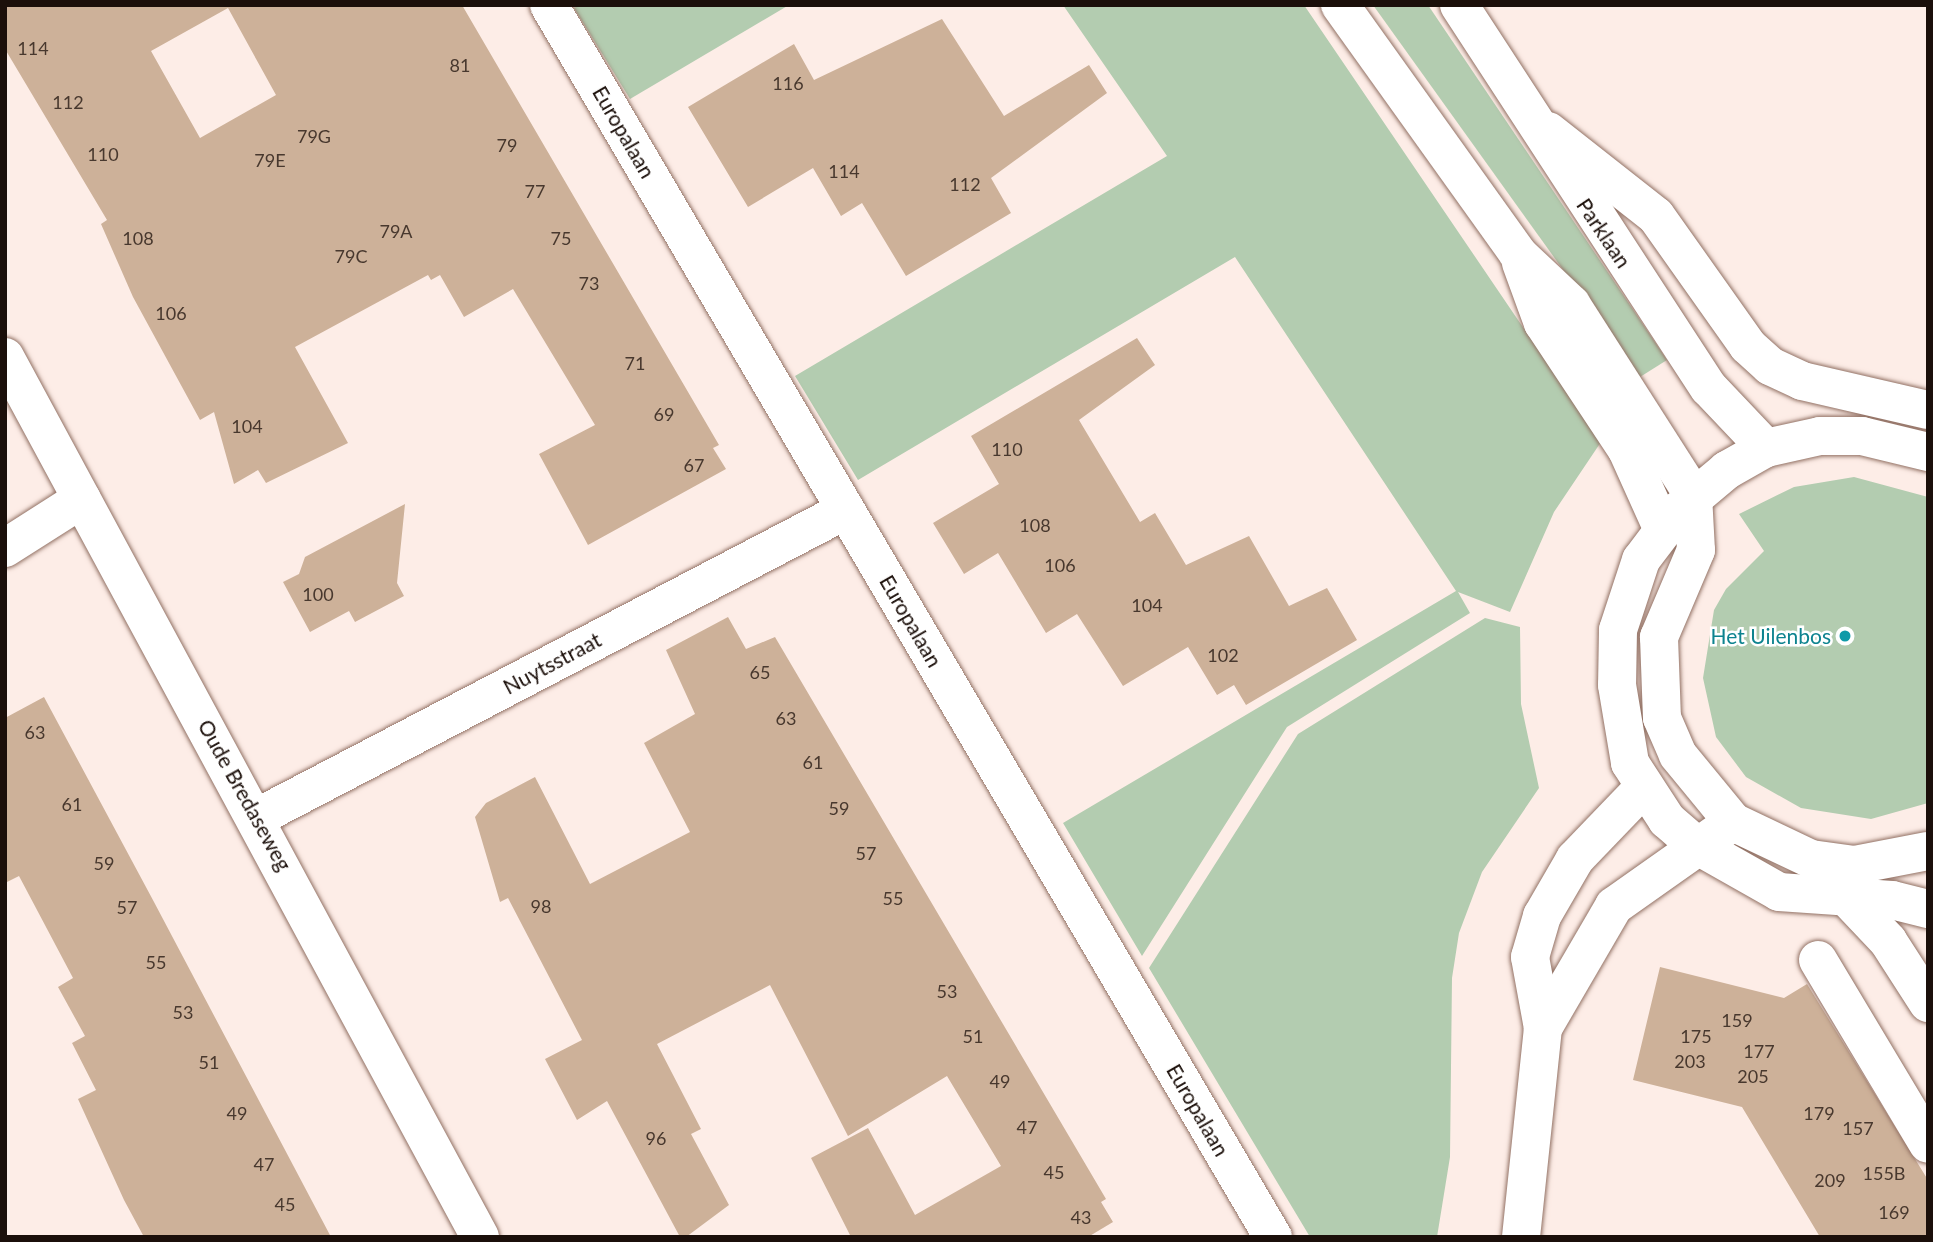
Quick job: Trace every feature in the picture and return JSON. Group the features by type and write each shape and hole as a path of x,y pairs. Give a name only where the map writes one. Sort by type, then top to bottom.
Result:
{"street":[{"name":"Europalaan","path":"549,5 1273,1237"},
{"path":"1340,5 1518,254 1571,304 1693,495 1696,550 1659,637 1662,718 1678,755 1733,822 1811,859 1855,865 1928,851"},
{"name":"Parklaan","path":"1459,5 1543,128 1573,187 1703,380 1766,448"},
{"path":"1543,128 1656,216 1748,346 1770,366 1802,382 1928,410"},
{"path":"1518,254 1543,323 1626,450 1661,528"},
{"name":"Oude Bredaseweg","path":"5,357 258,817 480,1237"},
{"path":"1910,904 1851,902 1779,892 1696,845 1643,788 1623,738 1618,630 1626,592 1661,528 1693,495 1766,448 1820,436 1862,436 1928,452"},
{"path":"5,548 82,499"},
{"name":"Nuytsstraat","path":"258,817 846,510"},
{"path":"1521,1237 1543,1028 1530,957 1542,916 1575,859 1643,788"},
{"path":"1543,1028 1614,906 1696,845 1733,822"},
{"path":"1851,902 1888,941 1928,1003"},
{"path":"1818,960 1928,1144"}],"green space":[{"path":"580,5 789,5 630,99 574,8"},
{"path":"1063,5 1304,5 1601,442 1554,512 1510,612 1458,592 1470,613 1287,727 1142,956 1063,823 1456,591 1235,257 858,480 795,376 1167,156"},
{"path":"1373,5 1428,5 1667,360 1640,377"},
{"path":"1854,477 1928,497 1928,803 1871,819 1801,808 1746,777 1716,737 1703,678 1714,610 1726,589 1764,551 1739,514 1794,487"},
{"path":"1485,618 1520,627 1521,704 1539,788 1482,872 1459,933 1452,978 1450,1157 1437,1237 1310,1237 1149,968 1298,734"}],"building":[{"path":"5,5 462,5 719,445 713,448 726,469 588,545 539,454 595,425 513,289 464,317 440,275 431,280 428,275 295,347 348,443 266,483 258,470 234,484 214,412 200,420 133,297 101,224 107,220 5,49","holes":["228,8 276,95 200,138 151,51"]},
{"path":"942,19 1004,116 1089,65 1107,93 991,178 1011,213 906,276 862,203 841,216 813,168 748,207 688,107 794,44 814,80"},
{"path":"1137,338 1155,365 1079,420 1140,522 1155,513 1186,565 1249,536 1289,606 1327,588 1357,640 1246,705 1234,685 1217,695 1188,647 1123,686 1077,614 1046,633 998,553 964,574 933,523 999,484 971,436"},
{"path":"405,504 397,583 404,596 355,622 349,611 310,632 283,582 299,574 305,557"},
{"path":"728,617 746,649 775,637 1106,1199 1101,1202 1113,1222 1088,1237 851,1237 811,1158 868,1128 915,1215 1001,1166 947,1076 848,1136 770,985 657,1044 701,1129 691,1134 729,1205 686,1237 680,1237 607,1101 577,1120 545,1059 582,1040 508,898 500,902 475,817 486,803 535,777 590,884 690,832 644,743 695,714 666,650"},
{"path":"44,697 331,1237 144,1237 124,1200 78,1099 96,1090 72,1043 85,1036 58,987 73,978 19,876 5,883 5,718"},
{"path":"1660,967 1784,998 1807,984 1928,1180 1928,1237 1820,1237 1742,1107 1633,1080"}],"place":[{"name":"Het Uilenbos","path":"1845,636"}]}
